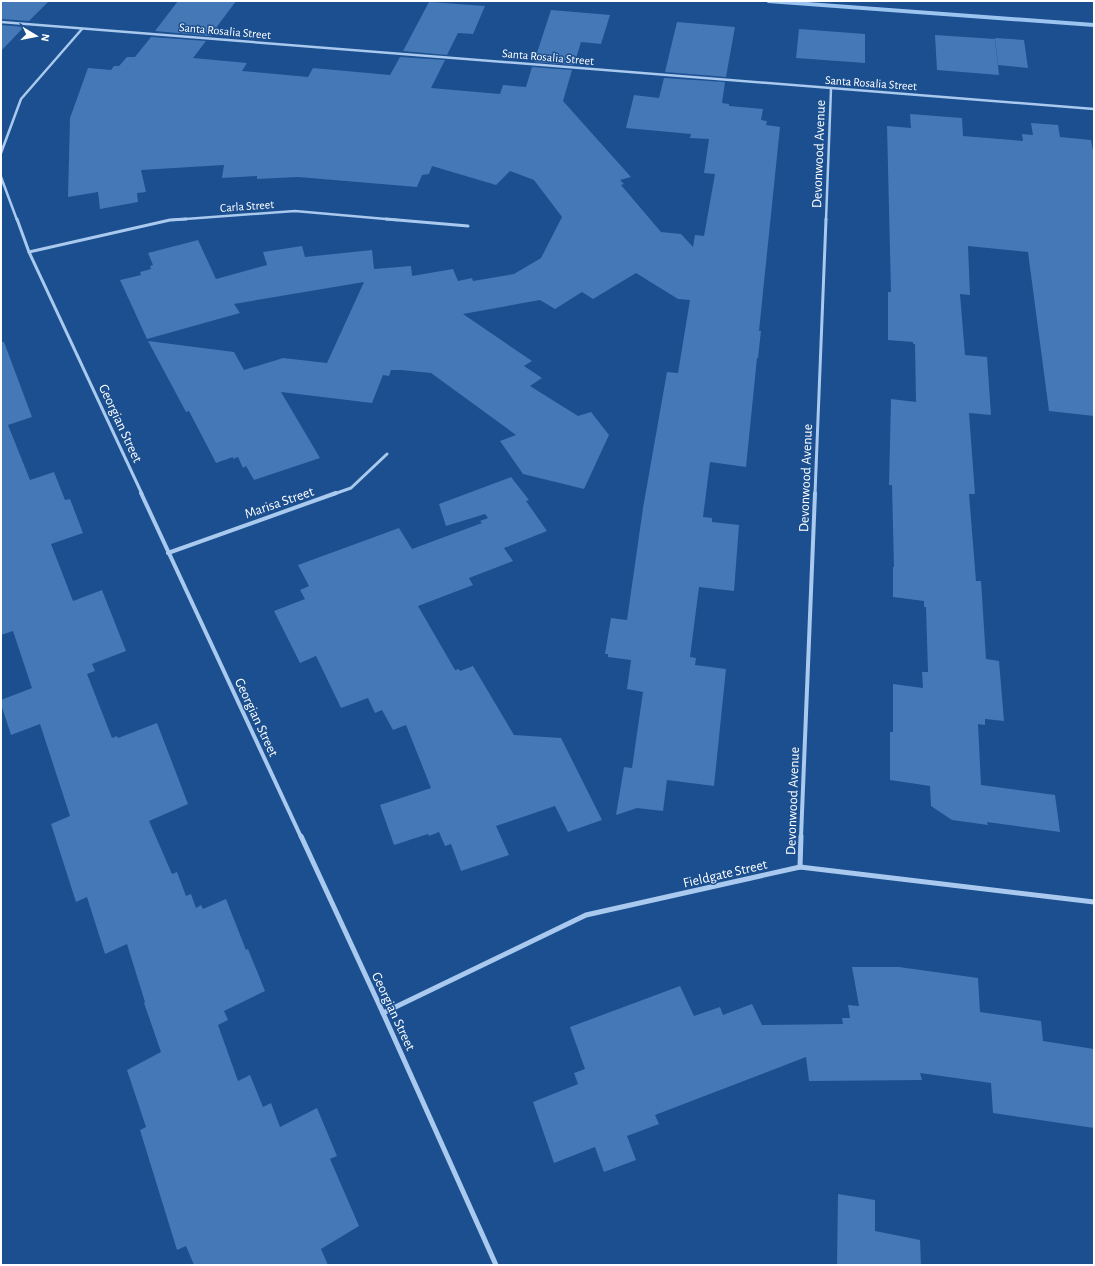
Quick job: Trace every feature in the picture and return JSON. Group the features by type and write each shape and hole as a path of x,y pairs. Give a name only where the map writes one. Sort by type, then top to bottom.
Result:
{"street":[{"name":"Santa Rosalia Street","path":"1,22 1094,109"},
{"path":"1,153 21,99 82,29"},
{"name":"Devonwood Avenue","path":"800,867 831,89"},
{"name":"Georgian Street","path":"1,177 29,252 383,1013 496,1265"},
{"name":"Carla Street","path":"29,252 170,220 295,212 468,226"},
{"name":"Marisa Street","path":"168,553 352,488 387,454"},
{"name":"Fieldgate Street","path":"383,1013 586,915 800,867 1094,902"}],"building":[{"path":"1,1 49,1 29,21 1,19"},
{"path":"178,1 236,1 210,36 155,31"},
{"path":"429,2 485,6 473,34 458,33 447,55 403,51"},
{"path":"551,10 610,15 601,44 581,42 574,65 534,62"},
{"path":"677,22 735,27 726,77 665,72"},
{"path":"1,25 24,27 1,51"},
{"path":"799,29 865,34 865,63 796,58"},
{"path":"935,35 995,39 999,75 937,70"},
{"path":"151,37 206,41 193,58 247,63 242,71 308,77 313,68 390,75 400,57 445,60 431,88 500,94 503,85 526,87 532,67 572,70 563,101 631,177 620,180 624,184 621,185 661,232 681,234 693,247 695,235 704,236 715,174 704,173 709,139 690,138 691,134 626,128 634,95 659,98 664,78 725,82 722,103 729,104 729,106 763,109 761,120 767,121 766,125 780,127 759,331 761,331 746,467 710,462 703,517 712,518 712,522 739,525 734,591 699,587 690,657 696,658 695,665 726,669 714,786 667,780 663,811 637,808 616,815 624,767 632,768 643,692 627,689 631,660 608,657 608,654 605,654 611,618 627,620 643,508 667,372 678,373 690,300 678,299 636,273 593,299 582,292 555,309 540,300 463,314 532,361 524,366 542,378 530,386 578,416 591,412 609,435 584,489 523,474 500,441 516,435 431,373 401,370 391,370 389,376 383,375 372,403 281,392 320,458 254,480 246,466 243,468 238,457 233,459 233,457 216,463 189,411 186,412 148,341 234,352 244,370 283,358 327,363 364,282 234,304 240,313 147,339 120,280 141,275 140,272 151,269 150,266 153,265 148,253 198,240 216,279 267,265 263,252 302,246 305,257 372,250 374,269 411,266 412,276 453,269 458,281 472,278 473,281 514,274 541,258 562,217 534,180 510,171 496,185 432,166 429,174 422,175 417,187 298,177 257,179 257,176 222,178 224,165 141,170 146,192 137,193 138,202 100,209 98,192 68,197 70,118 88,68 111,70 114,66 119,66 127,57 135,57"},
{"path":"995,38 1024,40 1028,68 998,65"},
{"path":"910,114 962,118 963,136 1023,141 1022,134 1033,135 1031,123 1058,125 1060,137 1091,140 1094,156 1094,416 1049,411 1028,252 968,246 970,295 960,294 965,355 987,357 991,415 969,413 975,494 969,494 976,581 981,581 986,659 999,661 1004,721 985,719 985,725 978,724 981,785 1055,795 1060,832 987,822 988,825 952,820 931,806 930,786 890,780 890,732 893,732 893,684 923,688 922,672 928,672 926,607 924,607 924,601 893,597 894,567 892,485 889,485 891,399 916,402 915,344 913,344 913,342 888,340 888,292 891,292 887,126 911,128"},
{"path":"1,342 4,342 32,417 8,425 30,480 54,472 65,500 70,499 83,533 51,544 73,601 102,590 126,651 92,664 95,671 87,674 112,738 117,736 118,738 157,723 188,804 149,821 172,874 177,872 186,896 191,894 196,908 201,905 203,909 226,899 246,950 248,949 265,991 224,1011 228,1020 218,1025 238,1081 250,1075 263,1107 271,1103 280,1127 317,1108 337,1156 330,1159 359,1226 321,1249 328,1265 194,1265 186,1246 177,1250 140,1130 146,1127 127,1070 161,1052 144,1003 145,1002 127,944 105,954 87,897 76,902 51,824 70,816 40,724 11,735 1,704 1,700 32,688 13,631 1,635"},
{"path":"511,477 529,500 526,501 547,531 504,548 513,561 469,578 473,585 418,606 455,670 459,669 460,671 473,666 514,735 561,738 602,820 568,832 555,806 496,826 509,855 461,871 451,844 445,846 439,832 394,845 380,805 431,788 406,725 393,730 382,710 375,713 368,698 341,708 316,656 300,663 274,611 305,599 300,590 309,586 298,565 399,528 412,549 482,523 480,521 488,518 485,514 446,526 439,504"},
{"path":"852,967 899,967 978,978 980,1012 1041,1021 1043,1041 1094,1049 1094,1128 993,1113 991,1083 920,1073 922,1080 809,1081 806,1057 655,1115 659,1124 627,1136 636,1160 604,1172 595,1147 554,1163 533,1102 578,1084 574,1073 585,1069 570,1027 680,986 694,1016 720,1007 723,1015 752,1004 762,1025 843,1024 842,1018 850,1018 848,1005 859,1006"},
{"path":"838,1194 875,1200 875,1231 920,1240 921,1265 837,1265"}],"waterway":[{"path":"768,1 1094,25"}]}
